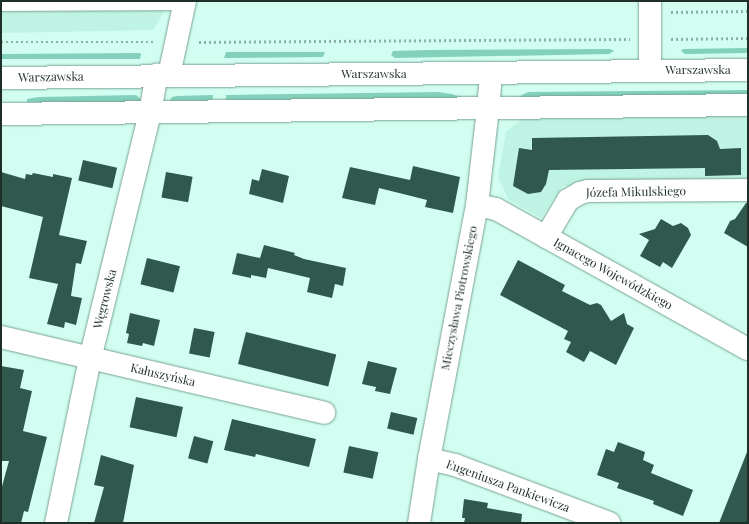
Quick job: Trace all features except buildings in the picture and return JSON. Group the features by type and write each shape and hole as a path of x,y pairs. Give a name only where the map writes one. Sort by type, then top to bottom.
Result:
{"street":[{"path":"650,1 650,70"},
{"name":"Węgrowska","path":"56,523 90,359 150,114 176,42 185,3"},
{"name":"Warszawska","path":"1,78 163,75 748,70"},
{"name":"Mieczysława Piotrowskiego","path":"419,523 429,459 477,205 491,73"},
{"path":"1,114 150,114 748,105"},
{"name":"Józefa Mikulskiego","path":"546,237 568,200 580,193 588,191 748,190"},
{"name":"Ignacego Wojewódzkiego","path":"477,205 496,209 748,349"},
{"name":"Kałuszyńska","path":"1,337 324,413"},
{"name":"Eugeniusza Pankiewicza","path":"429,459 455,465 609,523"}],"lane":[{"path":"1,5 185,3"}],"path":[{"path":"668,12 748,11"},
{"path":"1,42 748,38"}],"shaded area":[{"path":"1,1 171,1 153,30 1,33"},
{"path":"748,48 748,53 685,54 681,51 683,49"},
{"path":"610,49 614,51 609,54 395,58 391,55 393,51 428,50"},
{"path":"226,52 325,52 323,57 224,58"},
{"path":"140,53 140,59 1,59 1,54"},
{"path":"748,90 748,101 514,99 528,92"},
{"path":"438,92 465,98 226,104 226,95"},
{"path":"136,95 143,101 140,104 60,107 58,102 27,102 27,99 39,97"},
{"path":"213,95 212,105 169,102 172,97 176,96"},
{"path":"748,114 748,184 563,186 541,218 509,200 498,177 506,132 525,116"}]}
